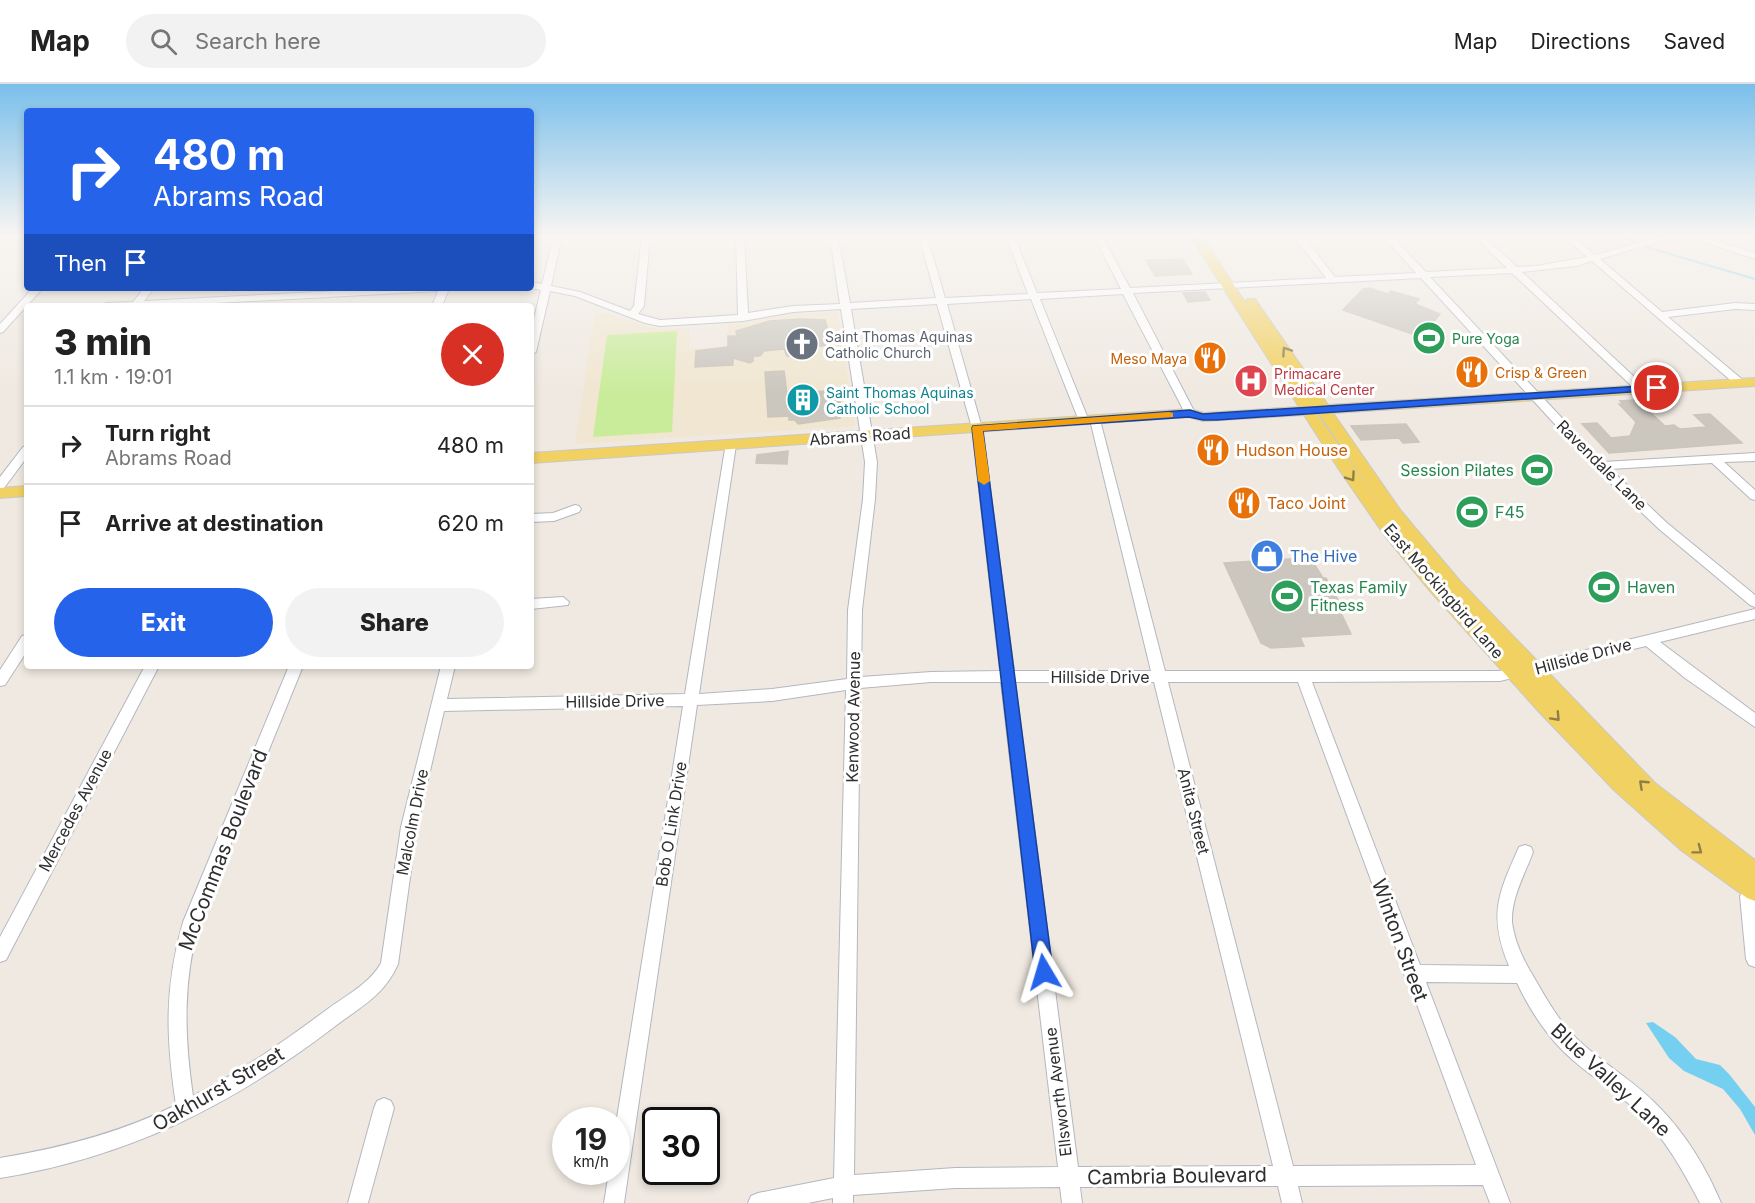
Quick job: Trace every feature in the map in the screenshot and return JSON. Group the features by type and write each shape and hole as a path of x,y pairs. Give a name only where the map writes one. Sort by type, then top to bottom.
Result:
{"main road":[{"name":"East Mockingbird Lane","path":"1234,288 1241,304 1313,405"},
{"name":"East Mockingbird Lane","path":"1236,288 1272,330 1345,468 1391,532 1437,588 1648,789 1716,844 1755,885"},
{"path":"1241,304 1254,314 1262,325 1272,330"},
{"name":"Abrams Road","path":"1736,380 1755,375"},
{"name":"Abrams Road","path":"534,458 1190,413 1203,417 1313,405 1452,396 1736,380 1755,382"},
{"path":"0,493 24,491"}],"street":[{"path":"534,339 546,288"},
{"path":"547,288 577,294 660,323 743,318 784,310 1176,288"},
{"path":"632,315 639,306 641,288"},
{"path":"742,288 743,318"},
{"name":"Kenwood Avenue","path":"843,288 871,462 871,500 858,580 853,683 843,1195"},
{"name":"Ellsworth Avenue","path":"936,288 977,428 1072,1203"},
{"name":"Anita Street","path":"1031,288 1089,421 1161,677 1292,1203"},
{"path":"1126,288 1190,413"},
{"name":"Ravendale Lane","path":"1435,288 1600,466 1663,526 1755,602"},
{"path":"1533,288 1637,386"},
{"path":"1629,288 1736,380"},
{"path":"138,303 147,291"},
{"path":"163,303 324,291"},
{"path":"1660,315 1735,306 1755,307"},
{"path":"0,312 22,311"},
{"path":"0,330 22,311"},
{"name":"Bob O Link Drive","path":"614,1203 730,445"},
{"path":"0,485 24,453"},
{"path":"1600,466 1755,456"},
{"path":"1715,460 1755,496"},
{"path":"534,518 554,517 575,509"},
{"path":"534,604 563,602"},
{"name":"Hillside Drive","path":"439,705 772,696 898,678 1500,676 1755,614"},
{"path":"1647,639 1690,675 1755,721"},
{"path":"0,681 24,645"},
{"name":"Mercedes Avenue","path":"0,954 151,669"},
{"name":"McCommas Boulevard","path":"186,1111 175,1012 184,943 295,669"},
{"name":"Malcolm Drive","path":"382,978 389,964 418,780 447,669"},
{"name":"Winton Street","path":"1303,676 1412,973 1500,1203"},
{"name":"Blue Valley Lane","path":"1525,852 1505,907 1504,923 1523,975 1538,1006 1551,1026 1570,1045 1653,1113 1672,1136 1711,1203"},
{"path":"1755,885 1748,896 1755,959"},
{"path":"1412,973 1523,975"},
{"name":"Oakhurst Street","path":"0,1168 78,1154 152,1128 248,1075 303,1038 382,978"},
{"path":"358,1203 384,1108"},
{"name":"Cambria Boulevard","path":"758,1203 843,1195 944,1178 1489,1175"}],"shaded area":[{"path":"838,312 855,426 575,444 595,314 609,314 657,329 689,328 689,349 727,347 728,323 756,321 782,314"}],"green space":[{"path":"677,331 672,432 593,437 607,335"}],"water":[{"path":"1653,1022 1675,1037 1696,1059 1720,1065 1729,1074 1755,1107 1755,1135 1740,1109 1723,1089 1684,1071 1669,1058 1646,1023"}],"building":[{"path":"1370,288 1388,294 1391,291 1419,299 1415,304 1440,314 1421,337 1343,310 1363,289"},
{"path":"1205,292 1210,300 1188,302 1183,293"},
{"name":"Saint Thomas Aquinas Catholic Church","path":"825,320 832,345 796,348 796,356 787,356 784,349 764,351 760,356 753,356 753,361 750,363 733,358 733,365 695,367 696,351 728,347 728,336 737,336 736,331 770,321"},
{"name":"Saint Thomas Aquinas Catholic School","path":"784,371 787,394 836,390 842,415 840,418 798,424 795,420 789,420 789,416 768,417 765,372"},
{"path":"1634,400 1665,426 1674,425 1680,429 1707,427 1694,415 1710,414 1742,443 1609,453 1582,424 1597,423 1611,438 1630,436 1636,422 1619,404 1623,404 1620,401"},
{"path":"1406,424 1419,442 1403,443 1399,438 1361,440 1351,426"},
{"path":"788,451 787,464 756,463 757,455"},
{"name":"Texas Family Fitness","path":"1311,559 1323,578 1326,578 1345,613 1341,613 1351,634 1300,637 1304,646 1271,648 1261,643 1224,563"}],"slow traffic":[{"path":"984,481 977,428 1169,415"}],"place":[{"name":"Pure Yoga","path":"1429,338"},
{"name":"Saint Thomas Aquinas Catholic Church","path":"802,344"},
{"name":"Meso Maya","path":"1210,358"},
{"name":"Crisp & Green","path":"1472,372"},
{"name":"Primacare Medical Center","path":"1251,381"},
{"name":"Saint Thomas Aquinas Catholic School","path":"803,400"},
{"name":"Hudson House","path":"1213,450"},
{"name":"Session Pilates","path":"1537,470"},
{"name":"Taco Joint","path":"1244,503"},
{"name":"F45","path":"1472,512"},
{"name":"The Hive","path":"1267,556"},
{"name":"Haven","path":"1604,587"},
{"name":"Texas Family Fitness","path":"1287,596"}],"route":[{"path":"1044,972 977,428 1190,413 1203,417 1657,388"}]}
